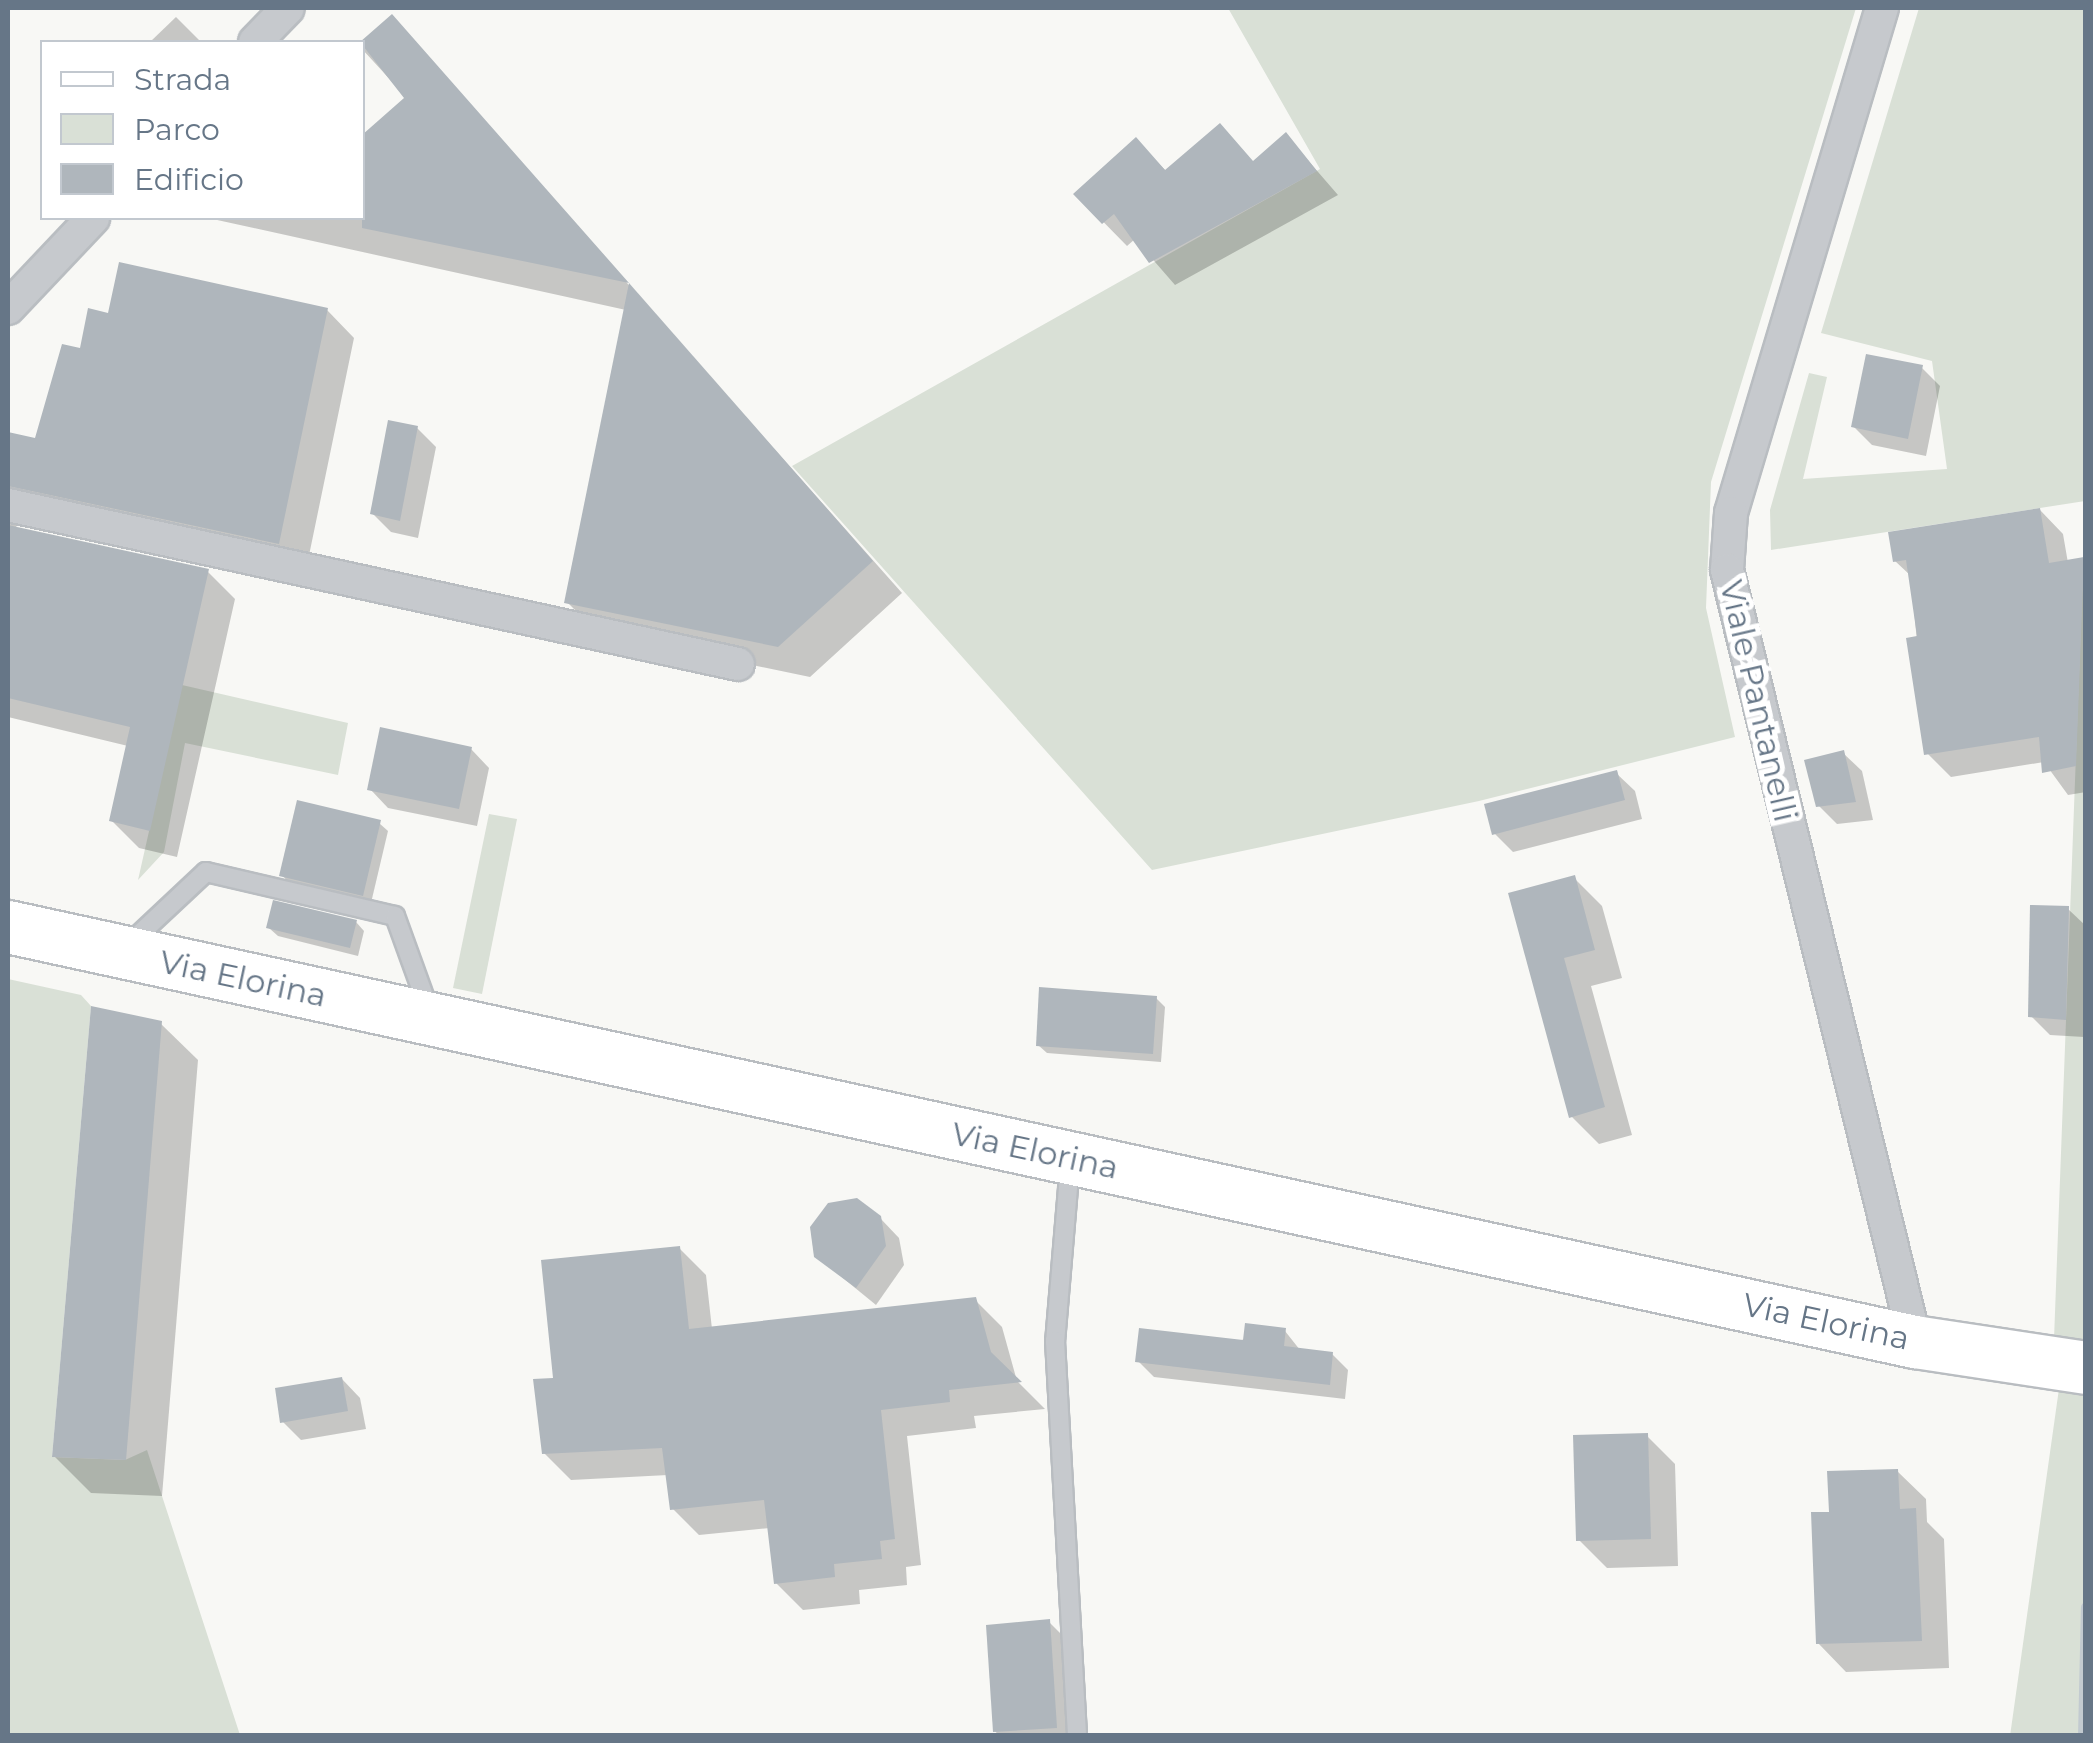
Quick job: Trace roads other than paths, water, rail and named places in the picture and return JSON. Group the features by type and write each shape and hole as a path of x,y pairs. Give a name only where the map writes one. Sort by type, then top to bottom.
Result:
{"main road":[{"name":"Via Elorina","path":"8,927 1915,1342 2074,1367"}],"street":[{"path":"257,40 288,8"},
{"name":"Viale Pantanelli","path":"1882,8 1731,514 1727,570 1915,1342"},
{"path":"8,308 91,220"},
{"path":"8,505 738,664"}],"lane":[{"path":"121,952 206,872 395,916 433,1020"},
{"path":"1071,1159 1055,1341 1077,1736"}],"waterway":[{"path":"2083,1736 2086,1607"}]}
